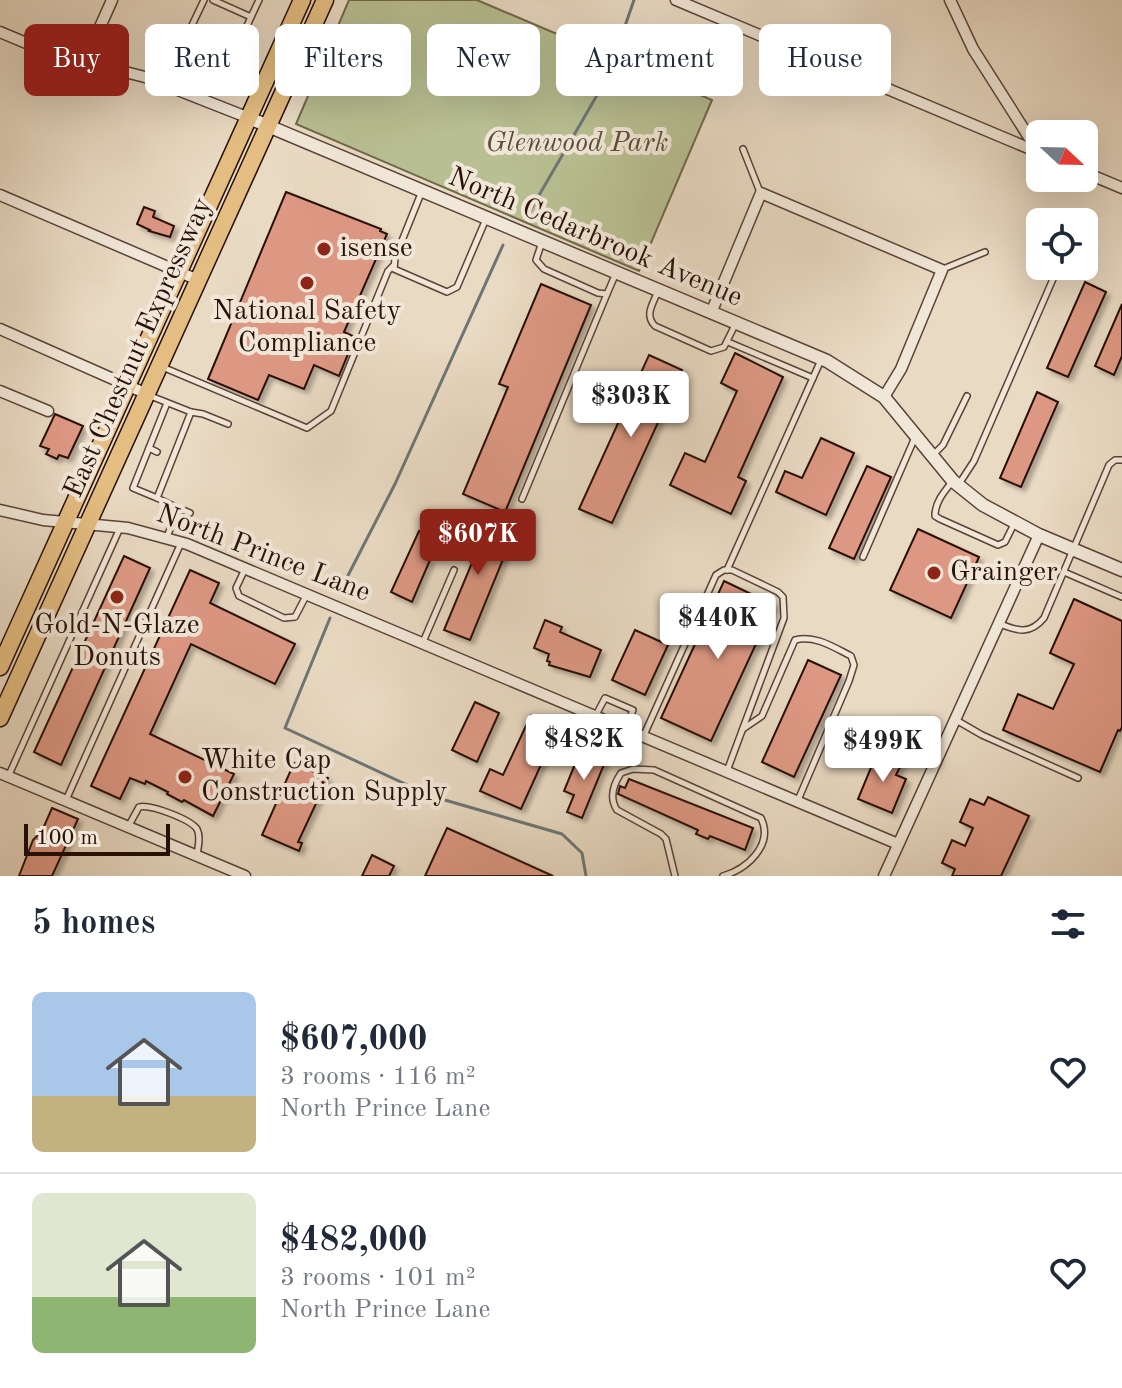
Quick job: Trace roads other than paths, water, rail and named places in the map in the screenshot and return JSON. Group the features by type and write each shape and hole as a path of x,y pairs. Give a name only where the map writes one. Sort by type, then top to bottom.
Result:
{"main road":[{"name":"East Chestnut Expressway","path":"0,666 302,0"},
{"name":"East Chestnut Expressway","path":"0,718 325,0"}],"street":[{"path":"101,24 112,0"},
{"path":"676,0 1026,147"},
{"path":"950,0 973,49 1026,132"},
{"name":"North Cedarbrook Avenue","path":"0,32 24,42"},
{"name":"North Cedarbrook Avenue","path":"194,96 821,359 884,397 955,483 983,505 1039,535 1122,570"},
{"path":"1004,138 1018,120"},
{"path":"1098,178 1122,188"},
{"path":"711,313 761,193 942,270 901,369 884,397"},
{"path":"0,195 198,280"},
{"path":"0,329 147,394"},
{"path":"0,391 48,411"},
{"name":"North Prince Lane","path":"0,510 65,523 120,527 182,542 898,844"},
{"path":"884,876 1039,535"},
{"path":"4,775 245,876"}],"lane":[{"path":"193,24 204,0"},
{"path":"213,0 251,17"},
{"path":"248,24 259,0"},
{"path":"743,149 761,193"},
{"path":"422,191 395,258 394,269 447,292 457,287 487,218"},
{"path":"542,241 536,260 544,269 607,294"},
{"path":"942,270 985,252"},
{"path":"159,366 307,428 331,411 388,271 394,265"},
{"path":"522,499 616,272"},
{"path":"1014,523 1005,542 998,545 940,519 935,516 935,510 941,495 974,461 1053,280"},
{"path":"658,290 649,313 650,321 711,351 728,342 736,323"},
{"path":"728,342 813,378"},
{"path":"644,736 716,575 727,570 821,359"},
{"path":"147,394 228,424"},
{"path":"932,456 943,445 967,396"},
{"path":"167,403 149,448 148,461 133,488 190,513"},
{"path":"157,498 160,479 172,460 175,443 191,412"},
{"path":"161,418 169,421"},
{"path":"155,434 162,437"},
{"path":"863,557 916,434"},
{"path":"149,448 157,452"},
{"path":"165,456 172,460"},
{"path":"999,624 1019,631 1028,631 1038,625 1109,465 1115,460 1122,460"},
{"path":"167,537 178,508"},
{"path":"4,775 120,527"},
{"path":"65,801 182,542"},
{"path":"246,568 236,588 239,596 284,618 295,617 299,613 307,594"},
{"path":"422,643 454,570"},
{"path":"727,570 778,592 783,597 784,606 784,618 727,771"},
{"path":"1064,572 1122,597"},
{"path":"742,730 762,716 795,640 822,641 851,656 854,665 849,681 798,801"},
{"path":"596,716 605,698 629,707 633,710 625,729"},
{"path":"955,719 982,735 1078,778"},
{"path":"675,876 666,839 617,810 613,804 613,791 621,773 633,769 654,770 761,818 764,836 757,855 723,876"},
{"path":"128,827 139,807 148,804 196,829 199,840 197,856"}],"waterway":[{"path":"527,216 607,78 634,0"},
{"path":"339,593 395,484 503,245"},
{"path":"330,618 285,728 431,796 562,834 582,853 586,876"}],"place":[{"name":"isense","path":"324,249"},
{"name":"National Safety Compliance","path":"307,283"},
{"name":"Grainger","path":"934,573"},
{"name":"Gold-N-Glaze Donuts","path":"117,597"},
{"name":"White Cap Construction Supply","path":"185,777"}],"park label":[{"name":"Glenwood Park","path":"577,144"}]}
